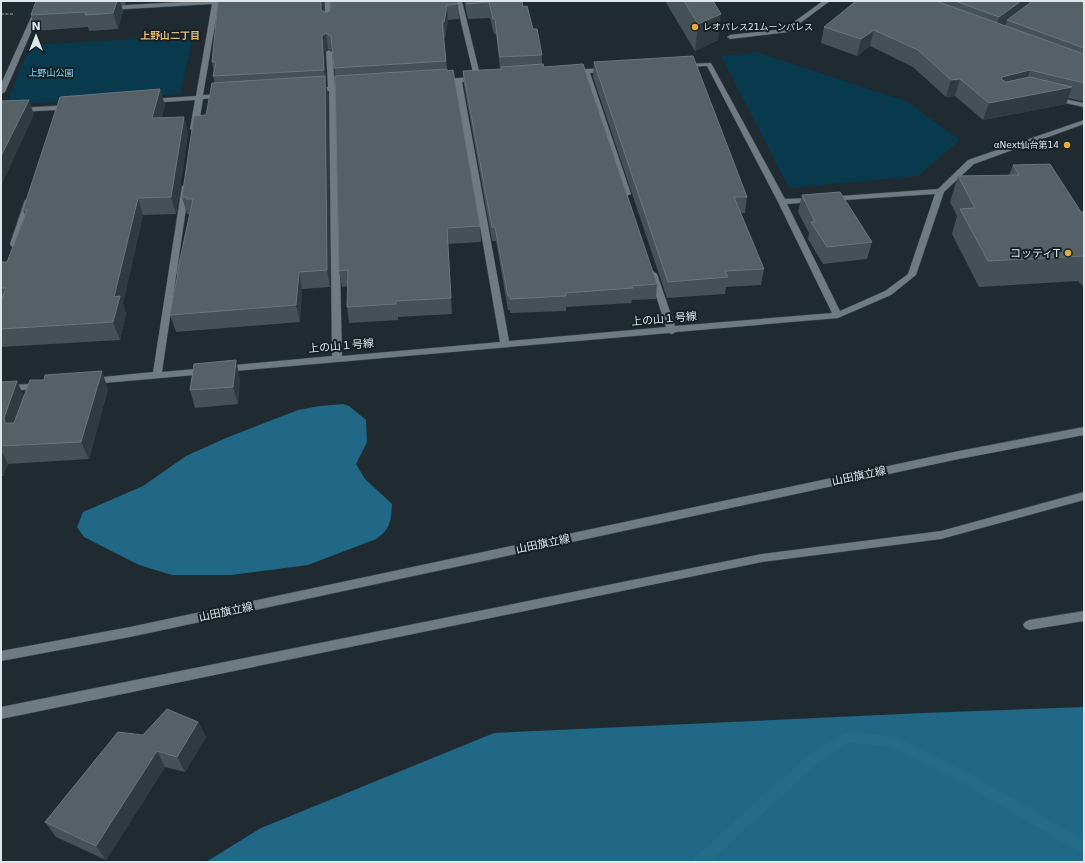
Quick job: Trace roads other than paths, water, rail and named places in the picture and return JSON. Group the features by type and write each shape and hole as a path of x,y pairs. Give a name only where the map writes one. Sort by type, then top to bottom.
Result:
{"street":[{"path":"328,1 328,25"},
{"path":"434,82 482,78 459,1"},
{"path":"730,37 786,31 827,1"},
{"path":"98,9 216,2 193,136"},
{"path":"1,92 36,13 51,12"},
{"path":"329,52 332,89 337,358"},
{"path":"678,66 709,64 782,202 838,315"},
{"path":"563,72 617,69"},
{"path":"586,71 630,204"},
{"path":"458,80 505,344"},
{"path":"308,90 355,87"},
{"path":"144,101 230,95"},
{"path":"1046,96 1084,105"},
{"path":"1,111 58,111 75,106"},
{"name":"上の山１号線","path":"81,382 337,358 672,331 838,315 888,293 912,275 940,191 972,162 1084,122"},
{"path":"157,375 186,182"},
{"path":"12,251 32,190"},
{"path":"782,202 940,191"},
{"path":"650,264 672,331"},
{"path":"1,389 34,390 51,385"},
{"name":"山田旗立線","path":"1,656 138,630 954,456 1084,430"},
{"path":"1,713 762,558 941,535 1084,496"},
{"path":"1029,625 1084,616"}],"waterway":[{"path":"700,862 814,758 849,737 892,741 967,779 1084,848"}],"place":[{"name":"レオパレス21ムーンパレス","path":"695,27"},
{"name":"αNext仙台第14","path":"1067,145"},
{"name":"コッティT","path":"1068,253"}],"district":[{"name":"上野山二丁目","path":"170,35"}],"park label":[{"name":"上野山公園","path":"51,73"}]}
